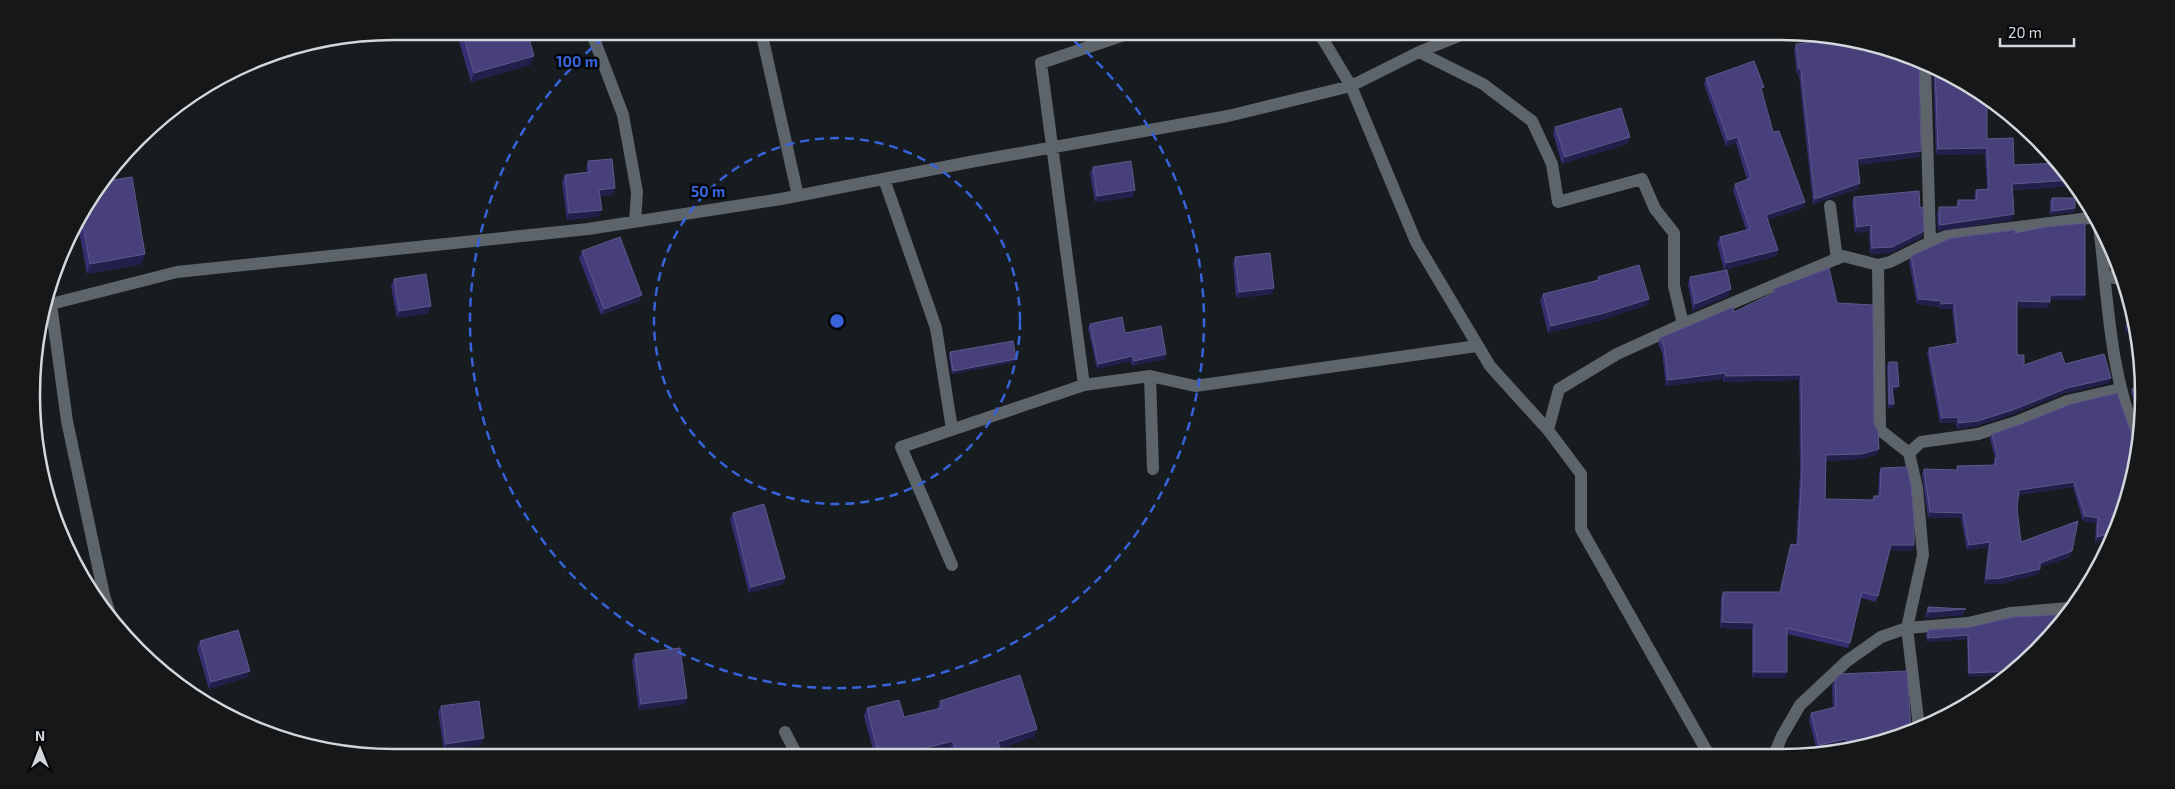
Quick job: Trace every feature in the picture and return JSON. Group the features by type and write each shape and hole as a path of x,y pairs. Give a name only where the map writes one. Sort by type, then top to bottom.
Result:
{"street":[{"path":"594,40 623,115 637,192 636,222"},
{"path":"763,40 798,196"},
{"path":"1084,385 1041,63 1109,40"},
{"path":"1323,40 1351,86 1416,242 1477,346 1490,366 1548,430 1581,474 1581,529 1706,749"},
{"path":"52,304 177,272 578,230 636,222 798,196 1052,147 1228,116 1351,86 1418,52 1448,40"},
{"path":"1418,52 1483,84 1532,122 1552,164 1558,202 1642,179 1655,209 1674,233 1674,286 1683,324"},
{"path":"1925,71 1930,242"},
{"path":"884,179 936,328 952,429"},
{"path":"1830,206 1836,259"},
{"path":"1548,430 1559,389 1617,354 1843,256 1878,265 1890,262 1930,242 1947,236 2089,218"},
{"path":"2101,243 2109,334 2120,389 2133,427"},
{"path":"1878,265 1880,430 1909,453 1916,488 1923,555 1907,628 1918,721"},
{"path":"2105,276 2115,278"},
{"path":"51,306 67,422 105,598"},
{"path":"952,565 901,447 1084,385 1150,376 1195,386 1477,346"},
{"path":"1150,376 1153,469"},
{"path":"1909,453 1921,442 1978,434 2016,422 2067,401 2120,389"},
{"path":"1777,749 1800,705 1847,661 1881,637 1907,628 1968,623 2010,614 2063,609"},
{"path":"785,732 794,749"}],"building":[{"path":"465,40 530,40 534,56 474,73"},
{"path":"1815,42 1850,47 1872,52 1919,69 1921,151 1857,159 1860,183 1815,199 1801,69 1799,69 1796,44"},
{"path":"1754,61 1764,87 1761,88 1773,132 1779,131 1805,202 1766,215 1778,250 1726,263 1720,237 1750,229 1735,184 1751,178 1738,137 1728,140 1706,78"},
{"path":"1935,76 1958,87 1987,107 1987,139 2013,138 2014,165 2049,163 2063,181 2012,184 2014,214 1940,225 1939,207 1958,207 1958,200 1977,200 1976,190 1989,189 1987,148 1938,149"},
{"path":"1621,108 1630,137 1565,157 1555,127"},
{"path":"612,159 615,188 599,190 602,210 569,213 565,175 590,172 588,161"},
{"path":"1131,161 1135,190 1097,196 1093,167"},
{"path":"132,177 145,254 90,264 83,225 112,180"},
{"path":"1919,191 1920,208 1923,207 1924,231 1892,247 1872,248 1871,225 1857,227 1854,197"},
{"path":"2052,198 2075,198 2075,208 2052,211"},
{"path":"2085,223 2085,295 2050,295 2050,302 2017,301 2017,355 2024,355 2024,365 2061,352 2065,364 2104,354 2111,378 2067,388 2015,409 1978,421 1959,423 1958,417 1942,418 1929,348 1958,343 1954,303 1941,304 1941,301 1919,299 1911,256 1951,238 2015,230 2015,233 2045,227"},
{"path":"620,237 642,295 604,309 582,251"},
{"path":"1270,253 1274,288 1239,292 1235,257"},
{"path":"1639,265 1649,299 1604,313 1551,326 1543,294 1599,280 1598,277"},
{"path":"1829,268 1837,303 1873,305 1874,424 1878,431 1879,449 1861,454 1826,455 1825,499 1874,500 1874,496 1880,496 1881,468 1907,467 1911,484 1914,545 1891,545 1878,596 1862,592 1850,643 1787,628 1787,672 1754,672 1754,623 1722,622 1723,592 1780,592 1791,544 1798,545 1802,469 1801,375 1726,376 1725,373 1668,380 1664,346 1660,338 1733,307 1734,312 1775,292 1774,289"},
{"path":"1727,270 1731,289 1695,304 1690,277"},
{"path":"426,274 431,306 399,311 394,279"},
{"path":"1122,317 1125,333 1161,326 1166,354 1134,361 1133,356 1098,364 1090,324"},
{"path":"1013,341 1016,359 953,371 950,352"},
{"path":"1889,362 1897,362 1899,386 1892,387 1894,404 1889,404"},
{"path":"2117,393 2132,436 2123,486 2106,535 2097,537 2098,518 2085,516 2074,482 2019,490 2017,508 2021,542 2078,521 2072,551 2040,563 2040,569 2001,578 1986,579 1990,542 1969,545 1963,513 1930,512 1924,469 1958,470 1957,466 1996,465 1995,458 1998,458 1992,434 2071,404"},
{"path":"764,504 785,578 751,587 733,513"},
{"path":"1928,607 1966,609 1928,612"},
{"path":"2055,615 2055,618 2031,645 2001,672 1969,673 1968,635 1928,638 1928,630 1971,627 2013,617"},
{"path":"238,630 250,671 211,682 200,641"},
{"path":"680,648 687,698 641,704 635,654"},
{"path":"1907,671 1911,724 1872,737 1846,743 1846,739 1819,745 1811,713 1836,707 1835,680 1840,674"},
{"path":"1020,675 1037,729 998,742 1000,749 956,749 953,741 921,749 877,749 867,708 899,700 904,717 942,708 940,701"},
{"path":"479,701 484,738 446,744 441,706"}]}
